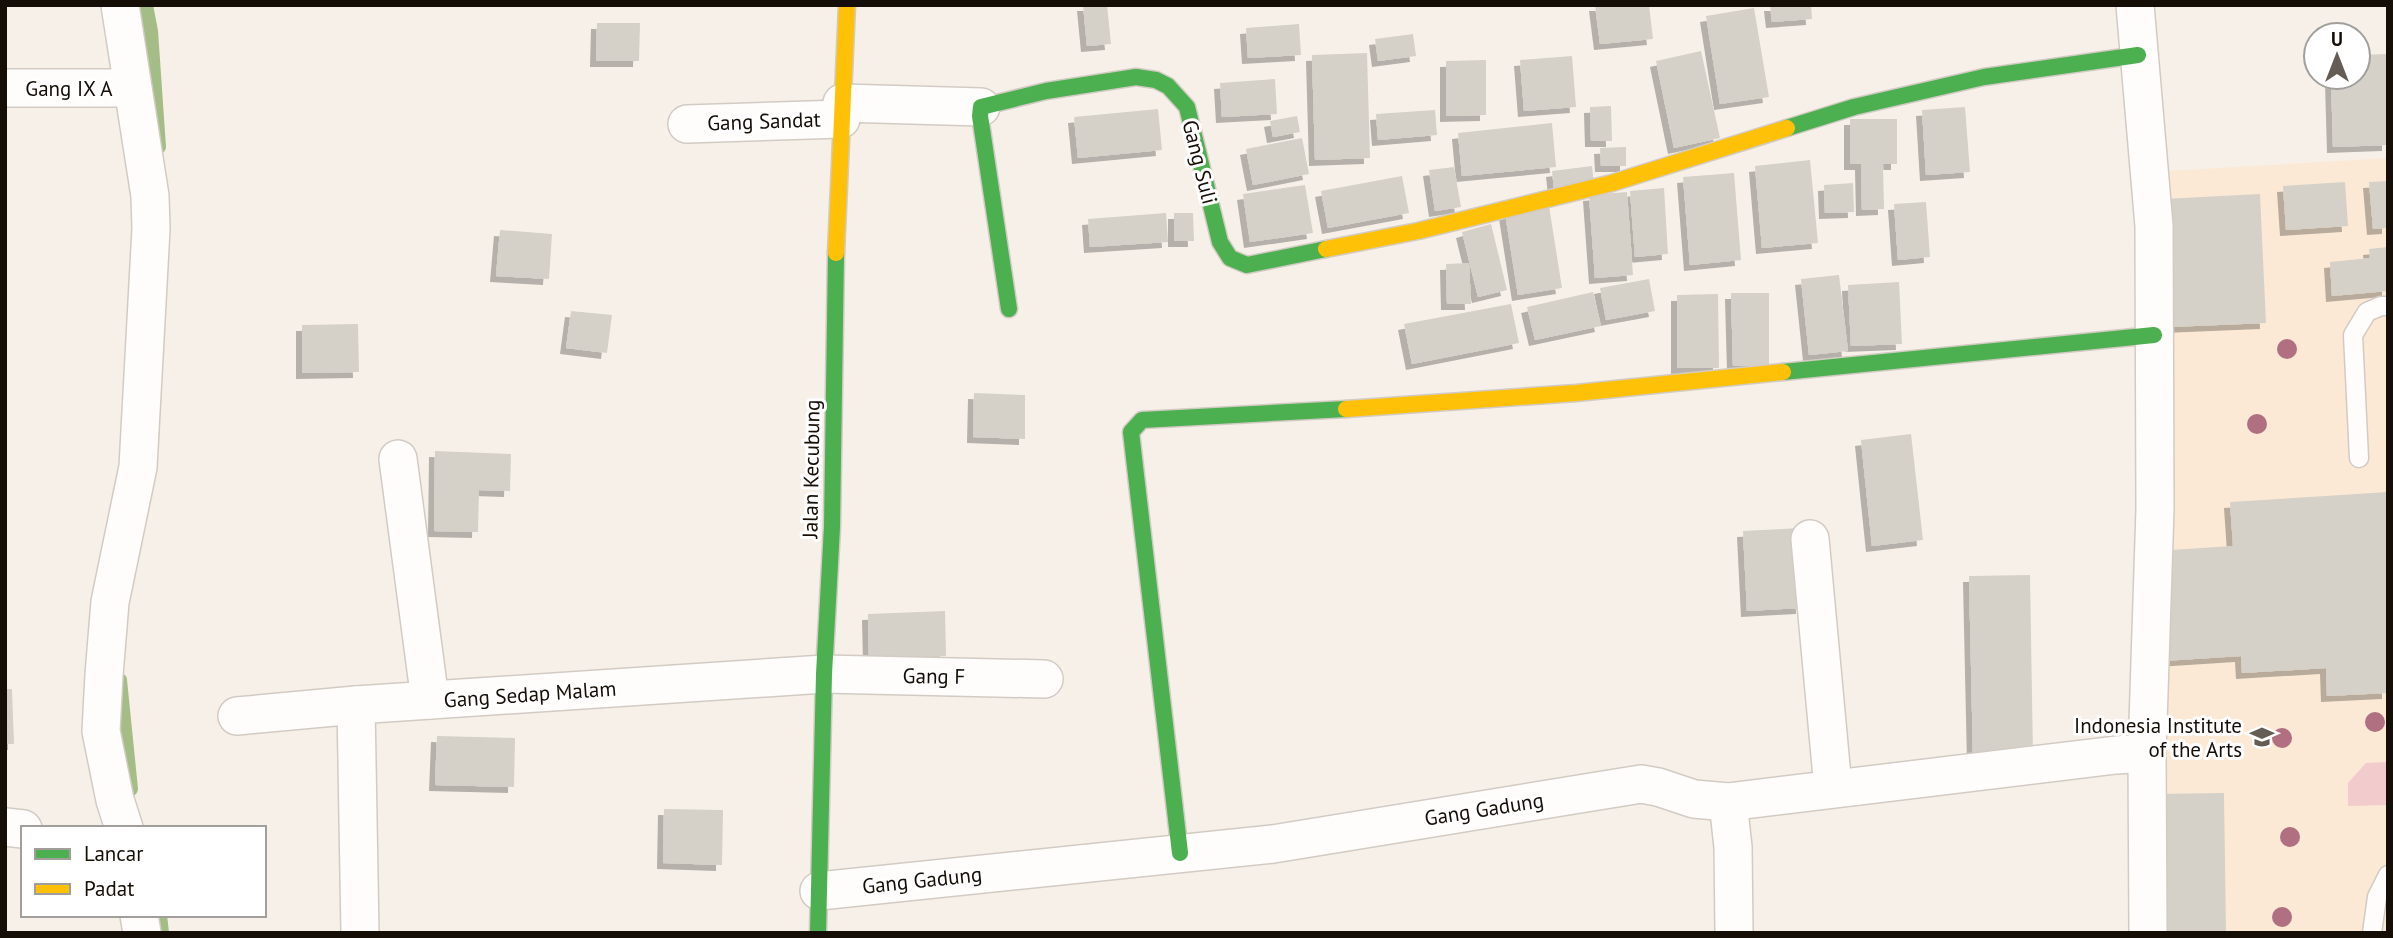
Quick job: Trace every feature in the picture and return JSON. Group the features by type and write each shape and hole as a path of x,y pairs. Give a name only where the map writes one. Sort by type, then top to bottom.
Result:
{"street":[{"path":"120,5 150,196 151,229 138,467 110,602 101,731 114,800 123,826"},
{"name":"Jalan Kecubung","path":"818,933 824,674 832,527 837,197 847,5"},
{"path":"2135,5 2154,226 2155,509 2147,753 2148,933"},
{"name":"Gang Suli","path":"841,111 981,107 1046,91 1136,78 1156,80 1168,86 1187,107 1220,242 1227,255 1235,262 1247,265 1419,231 1612,183 1867,104 1984,78 2138,55"},
{"name":"Gang IX A","path":"5,88 132,88"},
{"path":"981,107 980,116 1009,309"},
{"name":"Gang Sandat","path":"687,124 841,111"},
{"path":"1180,853 1130,432 1142,420 1441,404 1549,395 2154,335"},
{"path":"398,459 430,700"},
{"path":"1810,540 1833,788"},
{"name":"Gang F","path":"824,674 1044,679"},
{"name":"Gang Sedap Malam","path":"237,716 356,705 824,674"},
{"path":"356,705 360,933"},
{"name":"Gang Gadung","path":"819,891 1273,844 1642,784 1694,799 1728,802 2147,753"},
{"path":"1728,802 1733,847 1734,933"}],"lane":[{"path":"2359,458 2353,335 2367,312 2388,306"},
{"path":"2372,933 2377,897 2388,875"}],"shaded area":[{"name":"Indonesia Institute of the Arts","path":"2388,158 2388,933 2134,933 2150,172"},
{"path":"2388,762 2388,805 2348,806 2348,783 2366,763"}],"building":[{"path":"1083,5 1107,5 1111,44 1087,46"},
{"path":"1595,5 1649,5 1653,39 1600,44"},
{"path":"1770,5 1811,5 1812,19 1772,22"},
{"path":"1754,8 1769,97 1720,104 1706,16"},
{"path":"597,23 640,23 639,61 596,61"},
{"path":"1299,24 1301,55 1248,58 1246,28"},
{"path":"1413,34 1416,56 1378,61 1375,39"},
{"path":"1701,51 1720,138 1674,148 1656,61"},
{"path":"1367,53 1370,158 1315,160 1312,55"},
{"path":"2388,54 2388,145 2333,147 2331,91 2372,91 2372,55"},
{"path":"1572,56 1576,107 1524,111 1520,60"},
{"path":"1486,60 1486,115 1446,116 1446,61"},
{"path":"1275,79 1277,114 1222,117 1220,83"},
{"path":"1611,106 1612,141 1591,141 1590,107"},
{"path":"1965,107 1970,172 1926,175 1922,110"},
{"path":"1158,109 1162,150 1078,158 1074,117"},
{"path":"1435,110 1437,135 1378,140 1376,114"},
{"path":"1297,116 1300,132 1273,137 1270,121"},
{"path":"1850,119 1897,119 1897,164 1883,164 1884,209 1862,210 1861,164 1850,164"},
{"path":"1552,123 1556,167 1462,176 1458,133"},
{"path":"1302,138 1309,174 1253,185 1246,149"},
{"path":"1626,147 1626,166 1601,166 1600,148"},
{"path":"1810,160 1818,243 1762,248 1755,166"},
{"path":"1592,166 1594,185 1554,189 1552,171"},
{"path":"1454,167 1461,207 1435,211 1429,170"},
{"path":"1734,173 1741,260 1690,265 1683,177"},
{"path":"1402,176 1409,213 1328,228 1321,191"},
{"path":"2388,181 2388,228 2373,229 2369,182"},
{"path":"2345,182 2348,226 2286,230 2283,186"},
{"path":"1853,183 1854,212 1825,213 1824,185"},
{"path":"1305,185 1313,233 1250,242 1243,194"},
{"path":"1664,188 1668,254 1635,257 1630,191"},
{"path":"1627,192 1633,275 1595,278 1589,195"},
{"path":"2260,194 2266,323 2170,327 2163,199"},
{"path":"1926,202 1930,257 1898,260 1894,204"},
{"path":"1549,206 1562,288 1518,295 1505,213"},
{"path":"1166,213 1168,242 1090,247 1088,219"},
{"path":"1174,213 1193,213 1194,241 1174,241"},
{"path":"1491,224 1507,290 1478,297 1462,232"},
{"path":"500,230 552,234 549,279 496,276"},
{"path":"2388,247 2388,291 2332,296 2330,262 2370,258 2369,249"},
{"path":"1469,263 1471,304 1447,304 1446,264"},
{"path":"1839,275 1848,351 1809,355 1801,279"},
{"path":"1649,279 1655,311 1606,320 1600,288"},
{"path":"1899,282 1902,344 1851,346 1848,285"},
{"path":"1593,292 1601,326 1535,340 1527,307"},
{"path":"1731,293 1769,293 1769,365 1733,366"},
{"path":"1718,294 1719,368 1677,368 1677,295"},
{"path":"1511,304 1519,343 1412,364 1404,324"},
{"path":"571,311 612,315 607,353 566,348"},
{"path":"358,324 359,372 302,373 302,325"},
{"path":"974,393 1025,395 1025,439 973,437"},
{"path":"1911,434 1923,540 1872,546 1861,440"},
{"path":"435,451 511,454 510,491 479,490 478,532 434,531"},
{"path":"2388,492 2388,693 2327,696 2326,668 2242,673 2241,656 2163,661 2155,551 2233,546 2230,502"},
{"path":"1799,528 1802,608 1747,611 1743,531"},
{"path":"2030,575 2033,756 1973,758 1969,576"},
{"path":"945,611 946,656 869,658 868,614"},
{"path":"5,689 12,689 14,744 5,744"},
{"path":"437,736 515,738 514,787 435,785"},
{"path":"2224,793 2226,933 2153,933 2152,794"},
{"path":"664,809 723,810 722,865 663,863"}],"waterway":[{"path":"146,5 151,31 159,147"},
{"path":"120,680 131,789"},
{"path":"160,917 162,933"}],"traffic: fast":[{"path":"1787,128 1854,107 1984,77 2138,55"},
{"path":"1009,309 980,116 981,107 1046,91 1136,77 1156,80 1168,86 1187,107 1220,242 1230,258 1247,265 1326,249"},
{"path":"818,933 824,674 832,527 836,253"},
{"path":"1783,372 2154,335"},
{"path":"1180,853 1131,432 1142,420 1346,409"}],"traffic: slow":[{"path":"836,253 847,5"},
{"path":"1326,249 1418,231 1612,183 1787,128"},
{"path":"1346,409 1576,393 1783,372"}],"place":[{"name":"Indonesia Institute of the Arts","path":"2262,737"}]}
